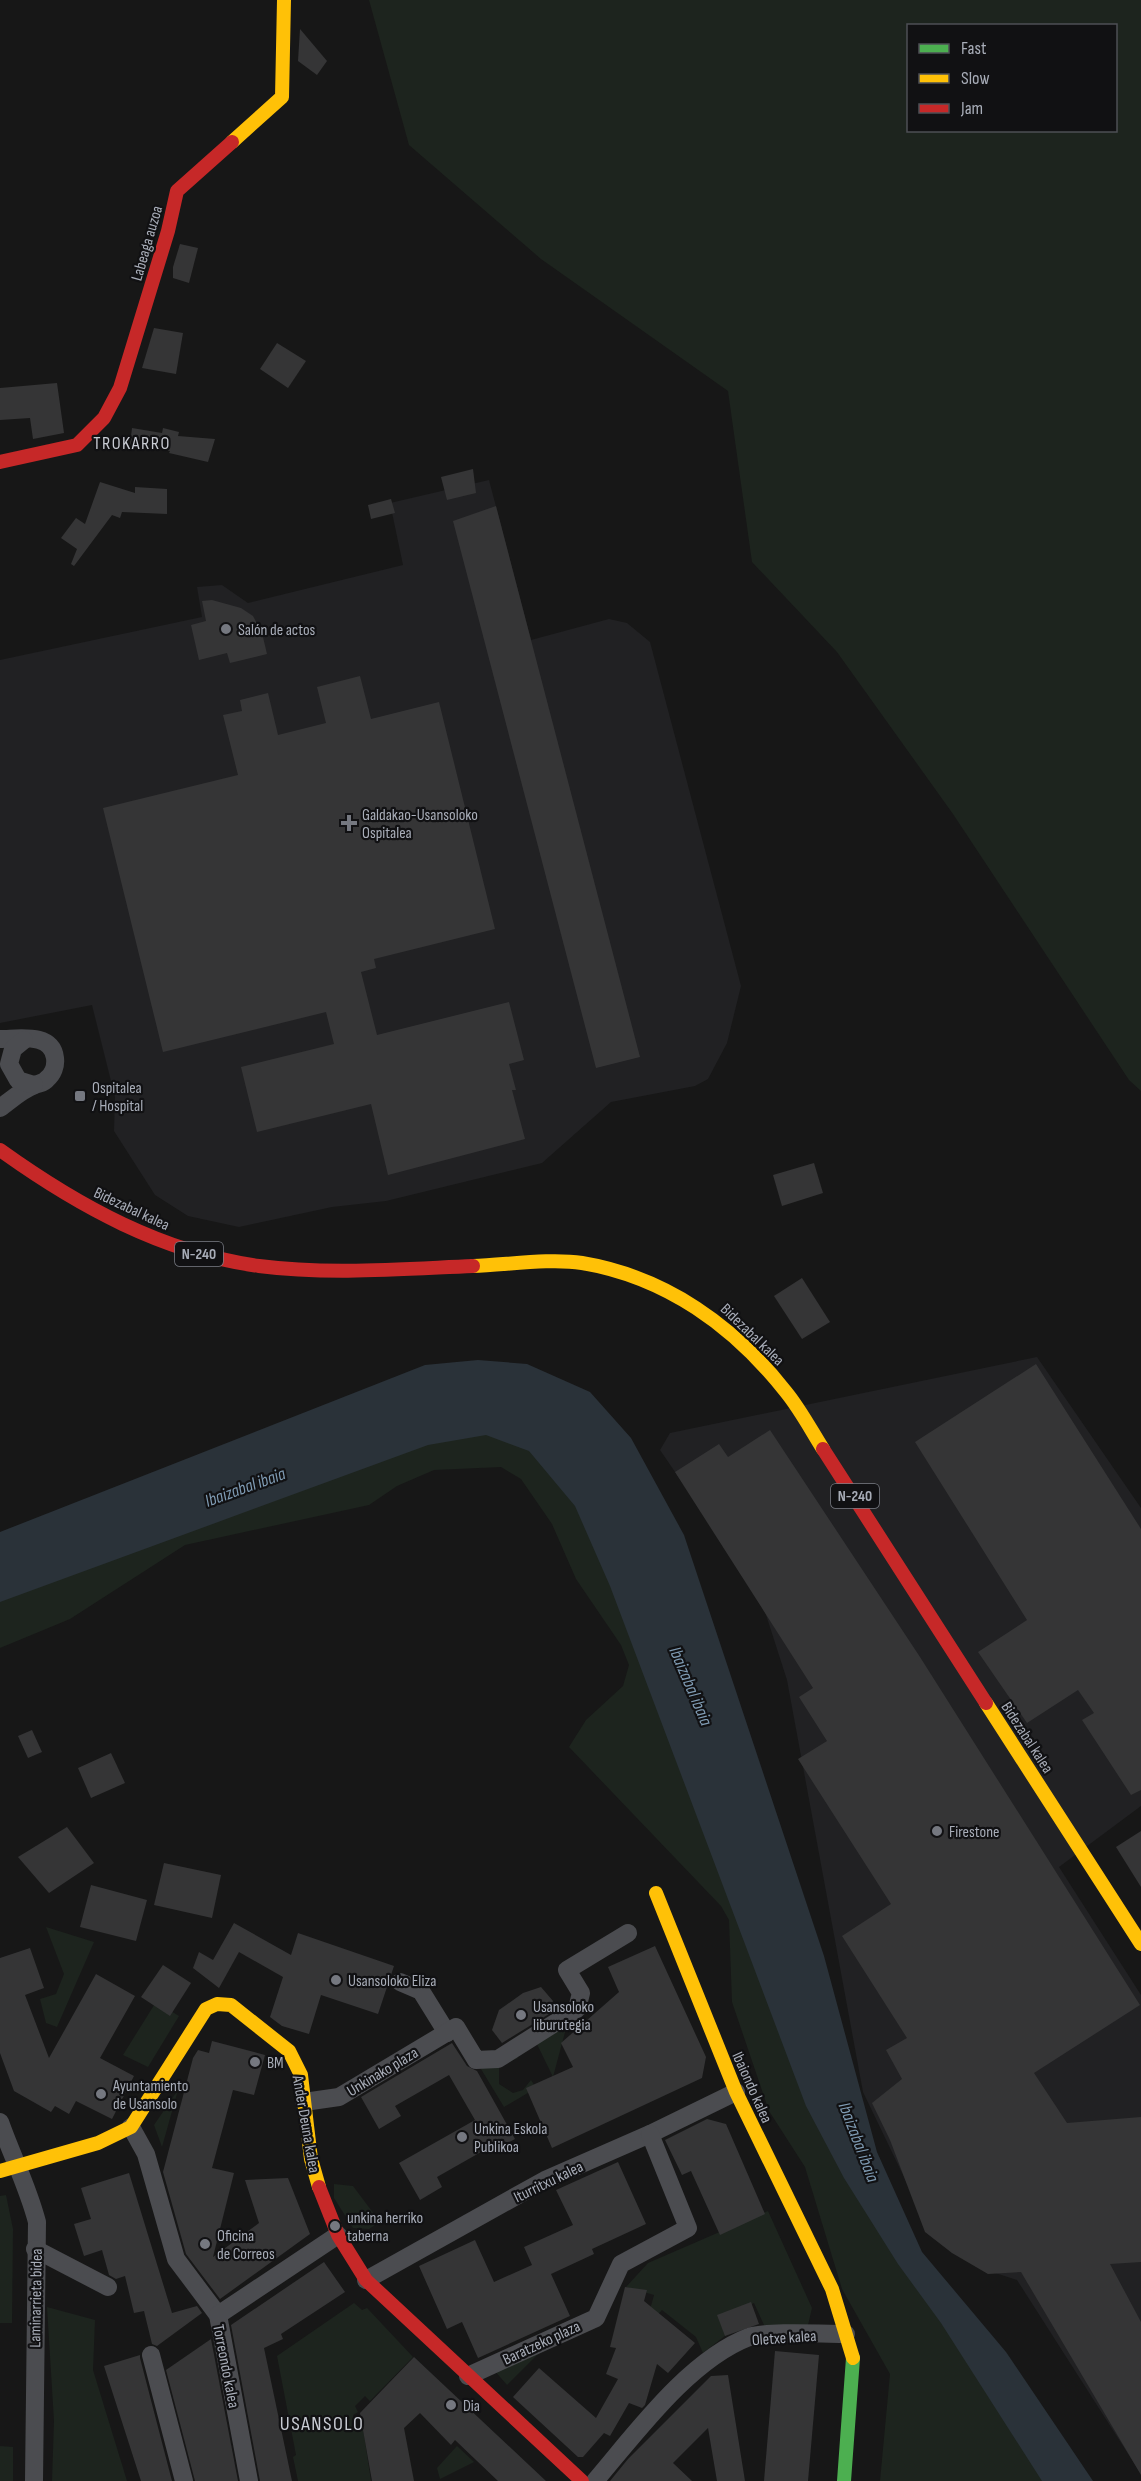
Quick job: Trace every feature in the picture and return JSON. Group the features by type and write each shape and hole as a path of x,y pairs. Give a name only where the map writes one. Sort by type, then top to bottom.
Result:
{"main road":[{"name":"Labeaga auzoa","path":"0,462 77,445 104,418 120,388 168,231 177,191 282,97 284,0"},
{"name":"Bidezabal kalea","path":"0,1150 31,1173 107,1217 150,1237 203,1255 255,1266 347,1270 580,1263 617,1270 650,1282 678,1294 707,1312 734,1335 787,1393 1141,1944"},
{"name":"Ibaiondo kalea","path":"656,1893 736,2092 832,2289 846,2334"},
{"name":"Ander Deuna kalea","path":"131,2127 206,2008 217,2004 231,2005 289,2051 301,2075 311,2159 322,2197 338,2235 366,2280 582,2481"},
{"path":"8,2169 98,2143 131,2127"},
{"path":"844,2481 854,2360 846,2334"}],"street":[{"path":"0,1039 44,1042 50,1046 56,1060 52,1074 43,1082 34,1085 0,1108"},
{"path":"0,1099 6,1068 13,1049 24,1040"},
{"path":"6,1068 18,1080 34,1085"},
{"path":"400,1982 421,1991 476,2060 498,2059 577,2009 581,1993 567,1970 628,1933"},
{"name":"Unkinako plaza","path":"304,2102 339,2097 451,2030"},
{"name":"Iturritxu kalea","path":"366,2280 545,2180 650,2134 736,2092"},
{"name":"Laminarrieta bidea","path":"0,2122 8,2169 29,2189 37,2222 34,2481"},
{"name":"Torreondo kalea","path":"131,2127 146,2154 176,2259 218,2315 249,2481"},
{"name":"Baratzeko plaza","path":"468,2376 596,2318 621,2264 688,2228 650,2134"},
{"path":"218,2315 338,2235"},
{"path":"35,2249 108,2287"},
{"name":"Oletxe kalea","path":"595,2481 655,2410 713,2356 751,2336 846,2334"},
{"path":"151,2355 184,2481"}],"shaded area":[{"path":"369,0 1141,0 1141,1091 1129,1080 953,814 837,652 752,562 728,391 541,259 409,145"},
{"name":"Galdakao-Usansoloko Ospitalea","path":"489,480 531,640 609,619 627,623 650,642 741,986 727,1043 708,1079 695,1086 611,1102 542,1163 386,1201 332,1207 239,1227 188,1216 155,1195 114,1131 115,1097 92,1005 0,1023 0,660 202,617 197,587 222,585 248,603 403,565 390,503"},
{"path":"1037,1357 1141,1508 1141,1806 1059,1867 1141,1995 1141,2474 1017,2280 983,2269 917,2204 863,2092 787,1680 760,1596 660,1450 670,1433"},
{"path":"516,1371 700,1663 846,2180 1051,2481 880,2481 890,2374 842,2289 805,2167 769,2111 732,2002 729,1920 721,1906 569,1747 586,1720 623,1686 629,1665 621,1645 576,1579 552,1524 521,1479 501,1467 434,1470 397,1486 369,1505 185,1545 70,1619 0,1648 0,1541"},
{"path":"46,1927 94,1942 57,2027 46,2023 40,1999 56,1994 64,1974"},
{"path":"156,2002 179,2016 148,2067 123,2055"},
{"path":"568,2021 553,2077 534,2038"},
{"path":"513,2050 518,2058 499,2066 499,2084 513,2093 523,2090 531,2080 536,2088 504,2107 481,2069"},
{"path":"178,2090 162,2147 154,2125"},
{"path":"334,2184 353,2186 380,2222 369,2229 353,2228 334,2198"},
{"path":"6,2195 13,2229 12,2323 0,2323 0,2196"},
{"path":"768,2211 812,2308 808,2325 764,2325 754,2303 724,2316 730,2332 703,2353 696,2337 662,2310 645,2328 654,2295 626,2287 648,2263"},
{"path":"354,2303 362,2310 367,2308 413,2357 370,2401 365,2396 355,2406 358,2412 353,2415 355,2429 363,2428 371,2481 298,2481 293,2457 296,2455 277,2356"},
{"path":"47,2307 95,2320 93,2370 127,2481 52,2481 54,2421"},
{"path":"540,2352 507,2385 494,2370"},
{"path":"0,2446 13,2447 13,2481 0,2481"},
{"path":"457,2446 474,2462 440,2479 437,2468"}],"water":[{"name":"Ibaizabal ibaia","path":"478,1360 527,1364 590,1392 631,1438 684,1535 824,1956 877,2152 922,2252 1006,2352 1093,2481 1042,2481 941,2323 898,2264 844,2178 806,2106 610,1586 575,1506 529,1451 486,1435 428,1445 0,1602 0,1532 425,1365"}],"building":[{"path":"300,29 327,61 317,75 298,61"},
{"path":"180,244 198,248 189,283 173,278 173,267"},
{"path":"154,328 183,333 176,374 142,368"},
{"path":"277,343 306,361 288,388 260,369"},
{"path":"57,383 64,433 33,439 30,418 0,420 0,388"},
{"path":"132,428 162,433 163,428 179,432 178,436 215,439 208,462 169,453 170,451 130,445"},
{"path":"473,469 476,493 447,500 441,477"},
{"path":"100,482 135,493 135,487 167,489 167,514 122,512 120,518 112,515 74,566 71,564 77,549 61,538 76,518 85,524"},
{"path":"391,499 395,513 371,519 368,505"},
{"path":"496,506 640,1057 596,1068 453,521"},
{"name":"Salón de actos","path":"212,600 241,608 253,616 262,633 267,654 230,663 227,653 199,660 191,625 206,621 202,601"},
{"path":"360,676 371,719 439,702 495,929 374,959 376,968 361,972 377,1035 509,1002 524,1060 509,1064 516,1090 512,1090 525,1139 388,1175 371,1104 257,1132 241,1067 334,1044 326,1012 163,1052 103,808 238,775 223,715 242,711 240,700 268,693 278,735 326,723 317,687"},
{"path":"814,1163 823,1193 782,1206 773,1175"},
{"path":"802,1278 830,1322 802,1339 774,1296"},
{"path":"1036,1364 1141,1529 1141,1790 1131,1795 1082,1720 1094,1713 1078,1690 1027,1723 978,1652 1027,1620 915,1442"},
{"name":"Firestone","path":"770,1430 920,1657 1140,2005 1034,2073 1067,2123 1141,2117 1141,2262 1110,2264 1141,2322 1141,2475 1021,2272 988,2274 952,2253 925,2232 890,2140 872,2103 902,2079 886,2050 907,2038 842,1936 891,1904 798,1759 827,1741 799,1697 813,1688 675,1472 719,1444 728,1457"},
{"path":"32,1730 42,1752 28,1758 18,1736"},
{"path":"111,1753 125,1783 91,1798 78,1768"},
{"path":"67,1827 94,1863 49,1893 18,1857"},
{"path":"1141,1831 1141,1887 1116,1847"},
{"path":"164,1863 221,1875 212,1918 154,1905"},
{"path":"91,1885 147,1900 136,1941 80,1927"},
{"name":"Usansoloko Eliza","path":"234,1923 291,1955 298,1933 394,1966 378,2014 321,1995 309,2034 282,2026 270,2017 283,1977 239,1952 219,1988 193,1968 199,1952 213,1960"},
{"path":"655,1946 706,2057 702,2078 552,2148 526,2088 573,2067 561,2043 619,1992 608,1967"},
{"path":"30,1948 44,1988 25,1995 49,2058 96,1974 135,1996 100,2058 134,2076 112,2119 76,2101 69,2114 55,2106 51,2112 14,2091 0,2053 0,1958"},
{"path":"163,1965 191,1983 170,2016 141,1997"},
{"path":"541,1987 553,2001 549,2014 502,2043 492,2030 499,2010 523,1993"},
{"path":"212,2041 265,2055 254,2095 233,2090 212,2168 234,2173 213,2257 259,2223 245,2180 288,2178 310,2234 220,2299 186,2254 163,2172 193,2058 198,2050 209,2053"},
{"path":"452,2043 467,2066 477,2071 515,2139 492,2151 488,2148 437,2177 442,2187 420,2200 399,2163 475,2120 449,2075 395,2106 401,2116 379,2129 361,2097"},
{"path":"707,2119 726,2124 765,2214 720,2235 691,2171 682,2175 665,2140"},
{"path":"618,2162 646,2224 592,2249 594,2254 551,2274 570,2316 478,2358 462,2322 447,2329 419,2266 475,2240 494,2282 532,2265 524,2247 573,2225 556,2190"},
{"path":"129,2173 172,2313 197,2306 202,2313 157,2346 152,2344 144,2311 134,2313 125,2276 116,2279 109,2275 102,2250 84,2256 74,2224 91,2219 81,2188"},
{"path":"324,2262 345,2292 281,2334 283,2339 264,2348 292,2481 260,2481 231,2325"},
{"path":"625,2287 647,2290 644,2301 695,2343 668,2373 657,2364 645,2405 642,2408 629,2403 610,2436 604,2433 583,2457 578,2457 513,2397 539,2368 596,2418 618,2379 606,2374 616,2348 610,2347"},
{"path":"751,2302 759,2324 725,2336 717,2315"},
{"path":"211,2339 238,2481 195,2481 166,2370"},
{"path":"775,2351 819,2355 808,2481 764,2481"},
{"path":"140,2355 172,2481 141,2481 104,2366"},
{"path":"414,2357 546,2481 498,2481 455,2440 451,2445 420,2413 404,2428 414,2481 372,2481 360,2413"},
{"path":"728,2375 745,2481 717,2481 708,2428 673,2463 692,2481 610,2481 628,2459 711,2376"}],"traffic: fast":[{"path":"844,2481 853,2358"}],"traffic: slow":[{"path":"232,142 282,97 284,0"},
{"path":"473,1266 542,1261 582,1263 613,1270 670,1293 721,1326 766,1368 796,1405 823,1449"},
{"path":"986,1703 1141,1944"},
{"path":"656,1893 736,2092 832,2289 853,2358"},
{"path":"0,2171 98,2143 131,2127 206,2009 217,2004 231,2005 289,2051 301,2075 311,2159 319,2187"}],"traffic: jam":[{"path":"0,462 77,445 104,418 120,388 168,231 177,191 232,142"},
{"path":"0,1150 60,1190 123,1224 155,1238 224,1260 285,1269 312,1270 473,1266"},
{"path":"823,1449 986,1703"},
{"path":"319,2187 338,2235 366,2280 582,2481"}],"place":[{"name":"Salón de actos","path":"226,629"},
{"name":"Galdakao-Usansoloko Ospitalea","path":"349,823"},
{"name":"Ospitalea / Hospital","path":"80,1096"},
{"name":"Firestone","path":"937,1831"},
{"name":"Usansoloko Eliza","path":"336,1980"},
{"name":"Usansoloko liburutegia","path":"521,2015"},
{"name":"BM","path":"255,2062"},
{"name":"Ayuntamiento de Usansolo","path":"101,2094"},
{"name":"Unkina Eskola Publikoa","path":"462,2137"},
{"name":"unkina herriko taberna","path":"335,2226"},
{"name":"Oficina de Correos","path":"205,2244"},
{"name":"Dia","path":"451,2405"}],"district":[{"name":"TROKARRO","path":"132,443"},
{"name":"USANSOLO","path":"322,2423"}]}
